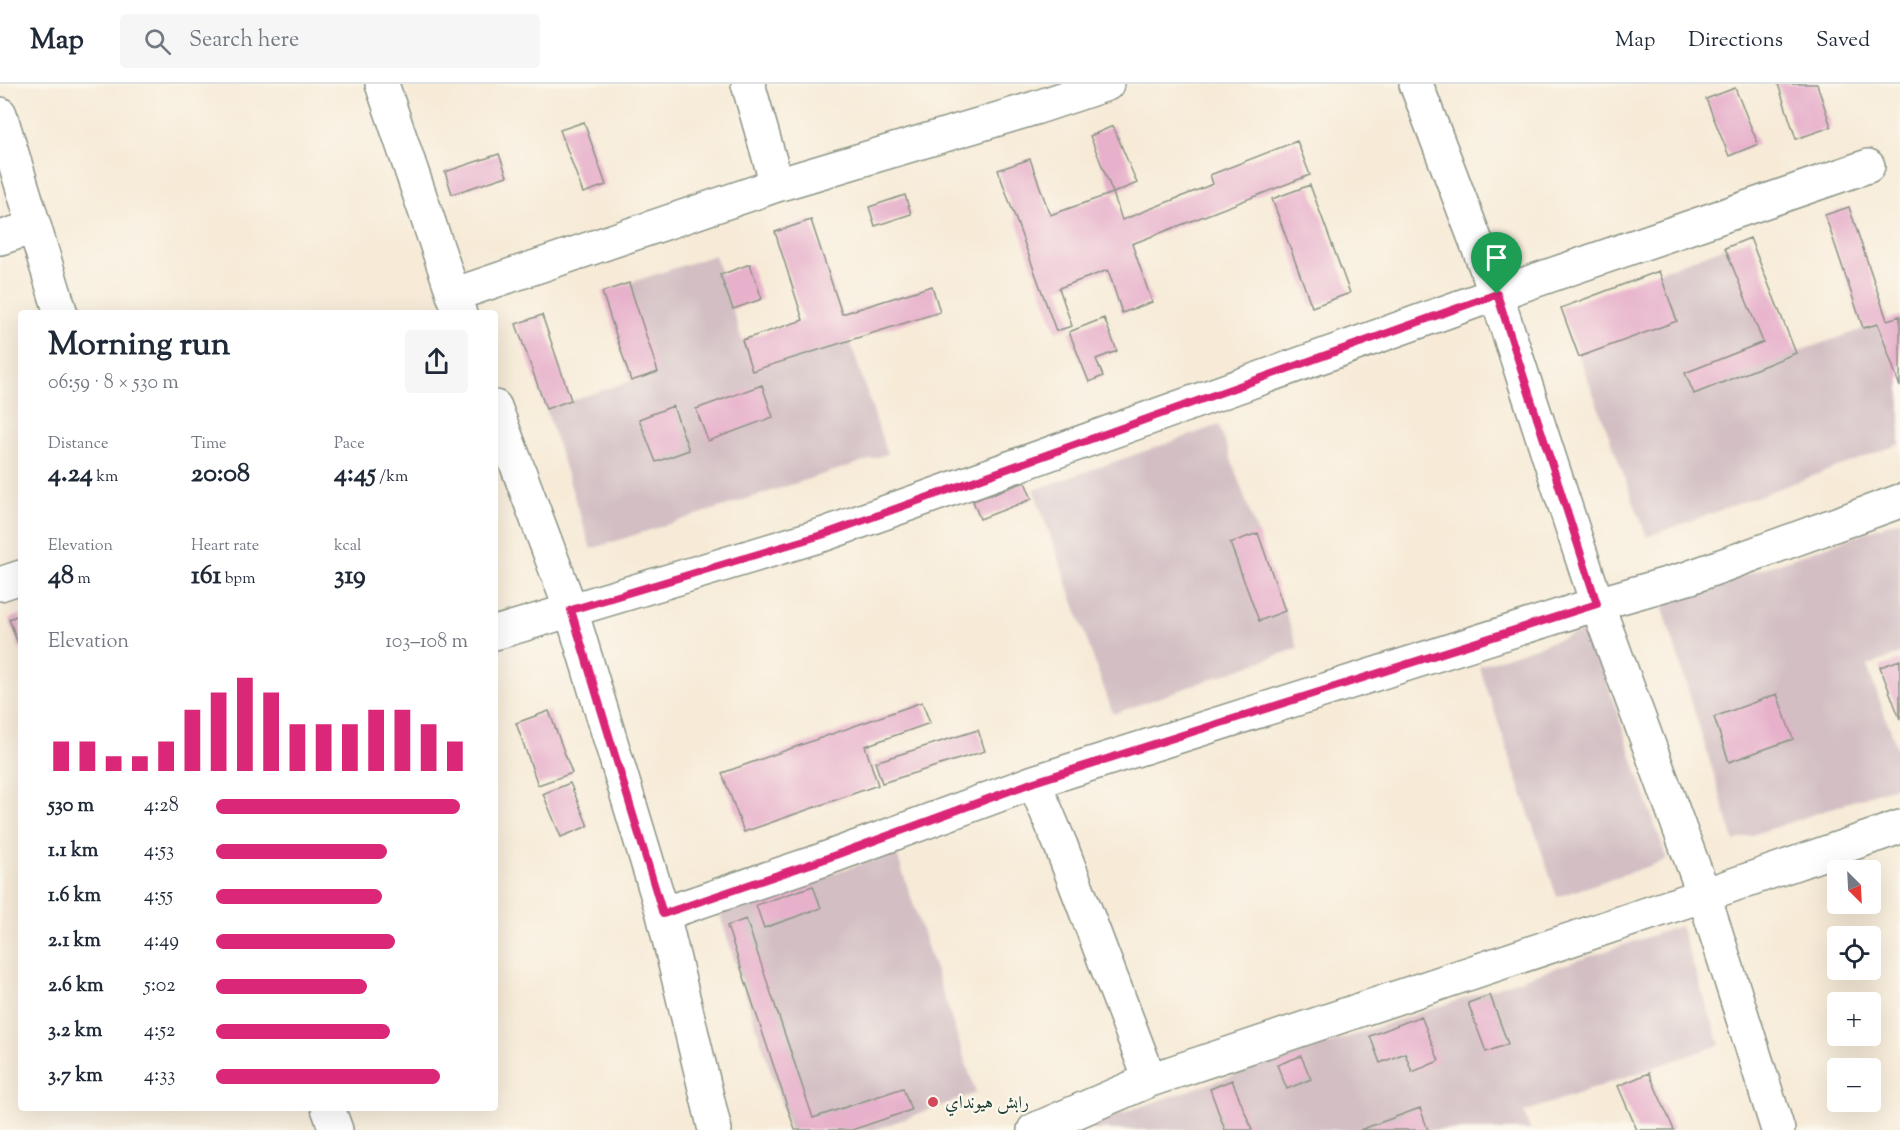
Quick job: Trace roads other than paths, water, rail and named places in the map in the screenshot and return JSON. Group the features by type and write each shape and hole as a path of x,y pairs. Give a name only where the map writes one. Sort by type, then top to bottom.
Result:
{"street":[{"path":"382,84 457,304 777,185 1031,96 1107,84"},
{"path":"748,84 777,185"},
{"path":"1416,84 1497,294 1597,604 1704,895 1778,1130"},
{"path":"0,114 60,310"},
{"path":"498,632 825,534 1497,294 1868,166"},
{"path":"0,238 33,227"},
{"path":"498,415 571,610 663,914 715,1130"},
{"path":"663,914 822,860 1034,782 1597,604 1688,578 1900,501"},
{"path":"0,584 18,578"},
{"path":"1034,782 1061,846 1150,1080"},
{"path":"1034,1130 1150,1080 1900,827"},
{"path":"329,1111 336,1130"}],"place":[{"name":"رابش هيونداي","path":"933,1102"}]}
